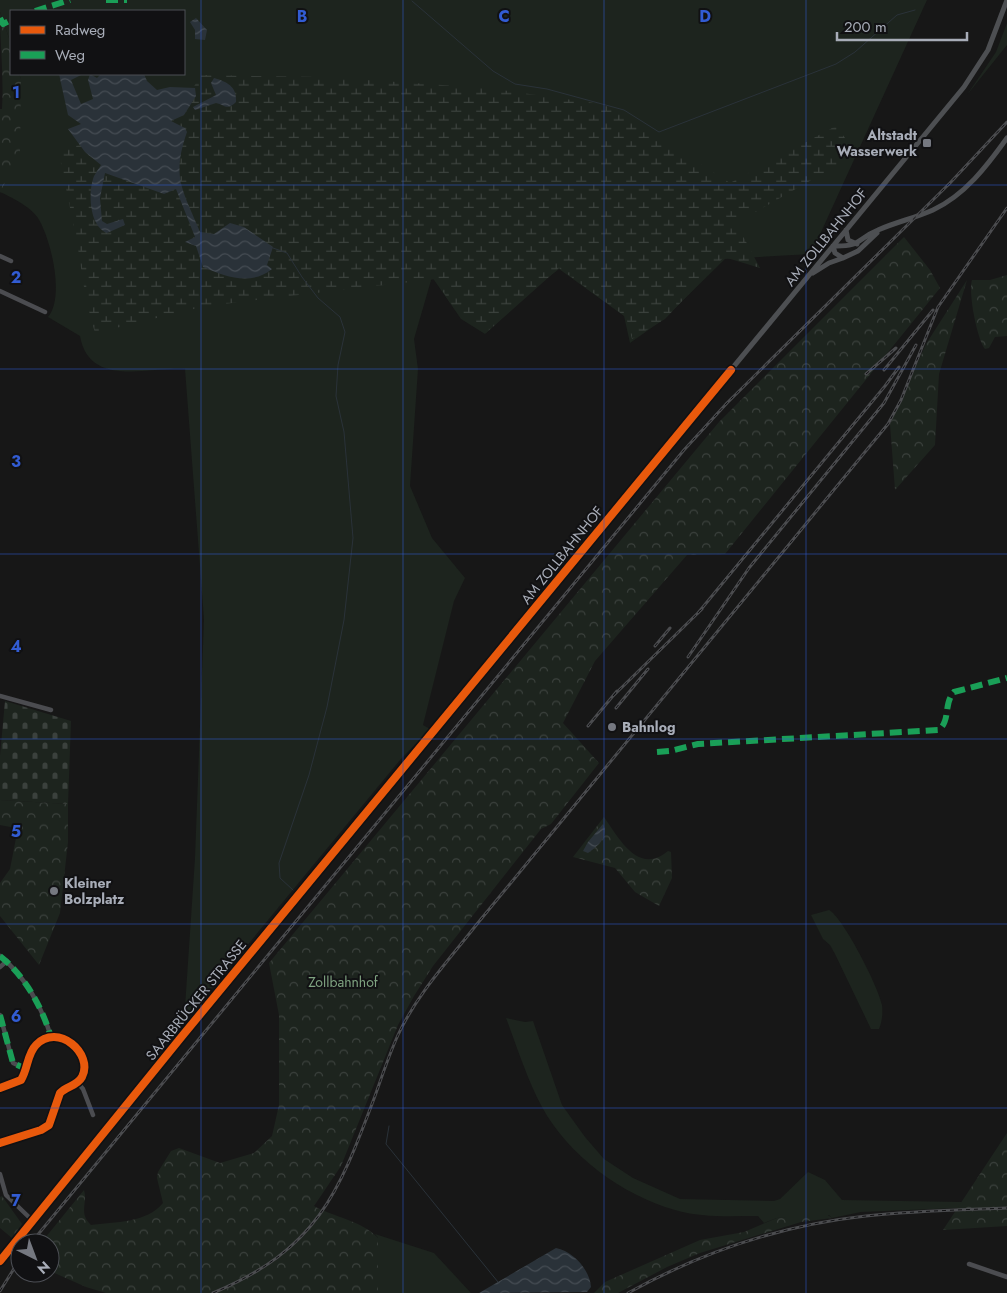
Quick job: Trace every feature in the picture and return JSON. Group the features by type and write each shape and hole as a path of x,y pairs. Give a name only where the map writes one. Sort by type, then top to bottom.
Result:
{"main road":[{"name":"AM ZOLLBAHNHOF","path":"414,756 931,127 983,60 994,38 1007,0"},
{"path":"843,258 835,253 833,246 846,247 858,244 870,234 929,212 950,200 969,185 1007,138"},
{"path":"807,278 824,266 858,251 883,228"},
{"path":"846,230 848,240 858,244"},
{"name":"SAARBRÜCKER STRASSE","path":"0,1261 414,756"}],"street":[{"path":"0,256 11,261"},
{"path":"0,291 45,312"},
{"path":"0,696 51,710"},
{"path":"0,956 7,961 42,1011 52,1037"},
{"path":"0,967 7,961"},
{"path":"0,1015 13,1063 26,1069"},
{"path":"0,1088 22,1080 34,1047 42,1040 52,1037 69,1040 77,1049 84,1069 78,1083 60,1093 49,1125 41,1130 0,1142"},
{"path":"78,1083 84,1089 93,1115"},
{"path":"0,1174 6,1194 33,1221"},
{"path":"969,1264 1007,1278"}],"green space":[{"path":"0,0 927,0 811,254 725,259 664,319 630,343 624,316 559,269 531,291 485,334 461,319 432,277 414,339 418,369 410,486 432,538 465,578 454,601 423,725 430,729 400,760 184,1022 195,858 204,619 185,369 122,371 107,369 95,363 86,352 80,336 48,317 53,308 56,282 51,253 43,227 38,218 26,206 0,192 21,79 19,75 185,75 185,10 10,10 10,41 0,12"},
{"path":"0,12 10,41 10,75 19,75 21,79 20,152 0,193 0,109 2,109"},
{"path":"1007,23 1007,45 967,95 996,52"},
{"path":"201,75 322,77 487,88 608,105 730,183 836,126 857,154 736,223 760,268 724,257 665,319 632,339 626,317 559,268 486,333 469,322 457,310 446,297 436,279 206,306 95,333 86,300 77,242 58,149 114,139 171,124"},
{"name":"Zollbahnhof","path":"904,237 930,270 940,288 725,554 687,555 595,661 563,723 599,763 551,824 541,829 433,966 398,1025 341,1166 314,1206 364,1227 378,1238 378,1293 106,1293 86,1287 60,1275 60,1233 49,1233 84,1190 84,1212 87,1221 91,1225 140,1218 156,1210 163,1203 157,1178 158,1172 171,1151 179,1148 220,1163 254,1153 272,1136 279,1105 279,1015 269,963 719,422"},
{"path":"1007,275 1007,336 995,337 989,348 985,349 979,336 974,315 971,294 972,280 990,280"},
{"path":"967,280 939,374 935,445 895,490 890,424 926,344"},
{"path":"5,701 71,721 68,804 0,800 0,756"},
{"path":"0,800 68,804 68,842 60,913 39,965 0,916 0,883 10,869 17,833 16,828 0,825"},
{"path":"604,817 623,844 639,857 647,859 657,858 668,851 671,852 672,878 659,906 635,892 615,868 573,857"},
{"path":"829,910 843,925 860,954 874,984 882,1005 879,1029 871,1029 835,954 830,945 823,939 811,915"},
{"path":"506,1018 525,1022 533,1021 562,1105 604,1159 633,1178 680,1199 774,1201 780,1199 808,1172 825,1180 842,1200 962,1202 958,1208 861,1212 832,1218 829,1215 777,1218 764,1223 758,1216 716,1216 685,1213 655,1203 616,1183 598,1171 566,1141 553,1125 537,1096"},
{"path":"1007,1133 1007,1226 943,1230"},
{"path":"2,1196 22,1224 16,1233 10,1233 10,1236 0,1228 0,1197"},
{"path":"825,1213 832,1218 801,1222 700,1253 667,1267 618,1293 594,1293 605,1282 700,1240 744,1232 777,1218"},
{"path":"375,1234 434,1253 471,1293 378,1293 378,1238"}],"water":[{"path":"196,18 207,30 205,40 195,39 195,30 190,22"},
{"path":"59,75 81,75 71,80 81,104 93,99 88,80 90,75 97,78 100,75 144,75 147,81 157,90 170,87 195,88 196,96 184,115 171,121 185,128 187,132 180,161 181,184 200,232 214,234 230,223 244,227 273,247 267,265 272,269 256,277 238,278 229,277 203,267 196,246 185,242 195,237 176,189 164,194 105,173 100,198 102,221 107,224 123,219 125,225 107,233 101,230 92,210 91,186 101,165 85,152 68,129 81,124 68,115"},
{"path":"214,78 231,86 235,92 236,102 228,107 216,103 195,110 193,107 216,95 211,83"},
{"path":"603,824 605,833 602,841 588,853 583,851 588,842"},
{"path":"556,1248 568,1253 580,1262 590,1281 591,1287 587,1292 479,1293"}],"waterway":[{"path":"412,1 493,71 515,84 547,89 624,110 659,132 836,64 855,52 897,15 915,10"},
{"path":"273,248 287,253 318,298 340,317 345,332 338,365 336,396 344,432 353,538 344,620 327,707 309,775 279,863 280,878 293,890"},
{"path":"389,1126 386,1144 498,1282"}],"railway":[{"path":"39,1233 684,450 727,403 950,183 1007,122"},
{"path":"213,1293 248,1276 277,1258 300,1237 319,1215 335,1190 349,1162 398,1035 414,1005 477,924 888,424 901,400 938,307 1007,208"},
{"path":"884,370 933,310"},
{"path":"688,657 749,568 884,403 916,345"},
{"path":"866,374 896,348"},
{"path":"698,613 899,367"},
{"path":"613,696 702,609"},
{"path":"655,646 670,628"},
{"path":"616,708 648,669"},
{"path":"588,726 617,691"},
{"path":"628,1293 656,1278 714,1253 804,1226 884,1214 1007,1208"},
{"path":"0,1291 10,1275"}],"marked path":[{"path":"38,10 70,0"},
{"path":"106,0 127,0"},
{"path":"0,18 3,24 10,20"},
{"path":"657,752 670,751 698,744 938,730 942,727 946,718 949,702 954,692 1007,678"},
{"path":"0,956 17,973 32,993 43,1014 51,1037"},
{"path":"0,1015 13,1063 26,1069"}],"cycle path":[{"path":"0,1261 183,1035 731,370"},
{"path":"0,1088 21,1080 33,1049 45,1039 54,1037 63,1039 72,1044 79,1051 83,1059 82,1077 60,1093 49,1125 41,1130 0,1143"}],"place":[{"name":"Altstadt Wasserwerk","path":"927,143"},
{"name":"Bahnlog","path":"612,727"},
{"name":"Kleiner Bolzplatz","path":"54,891"}]}
